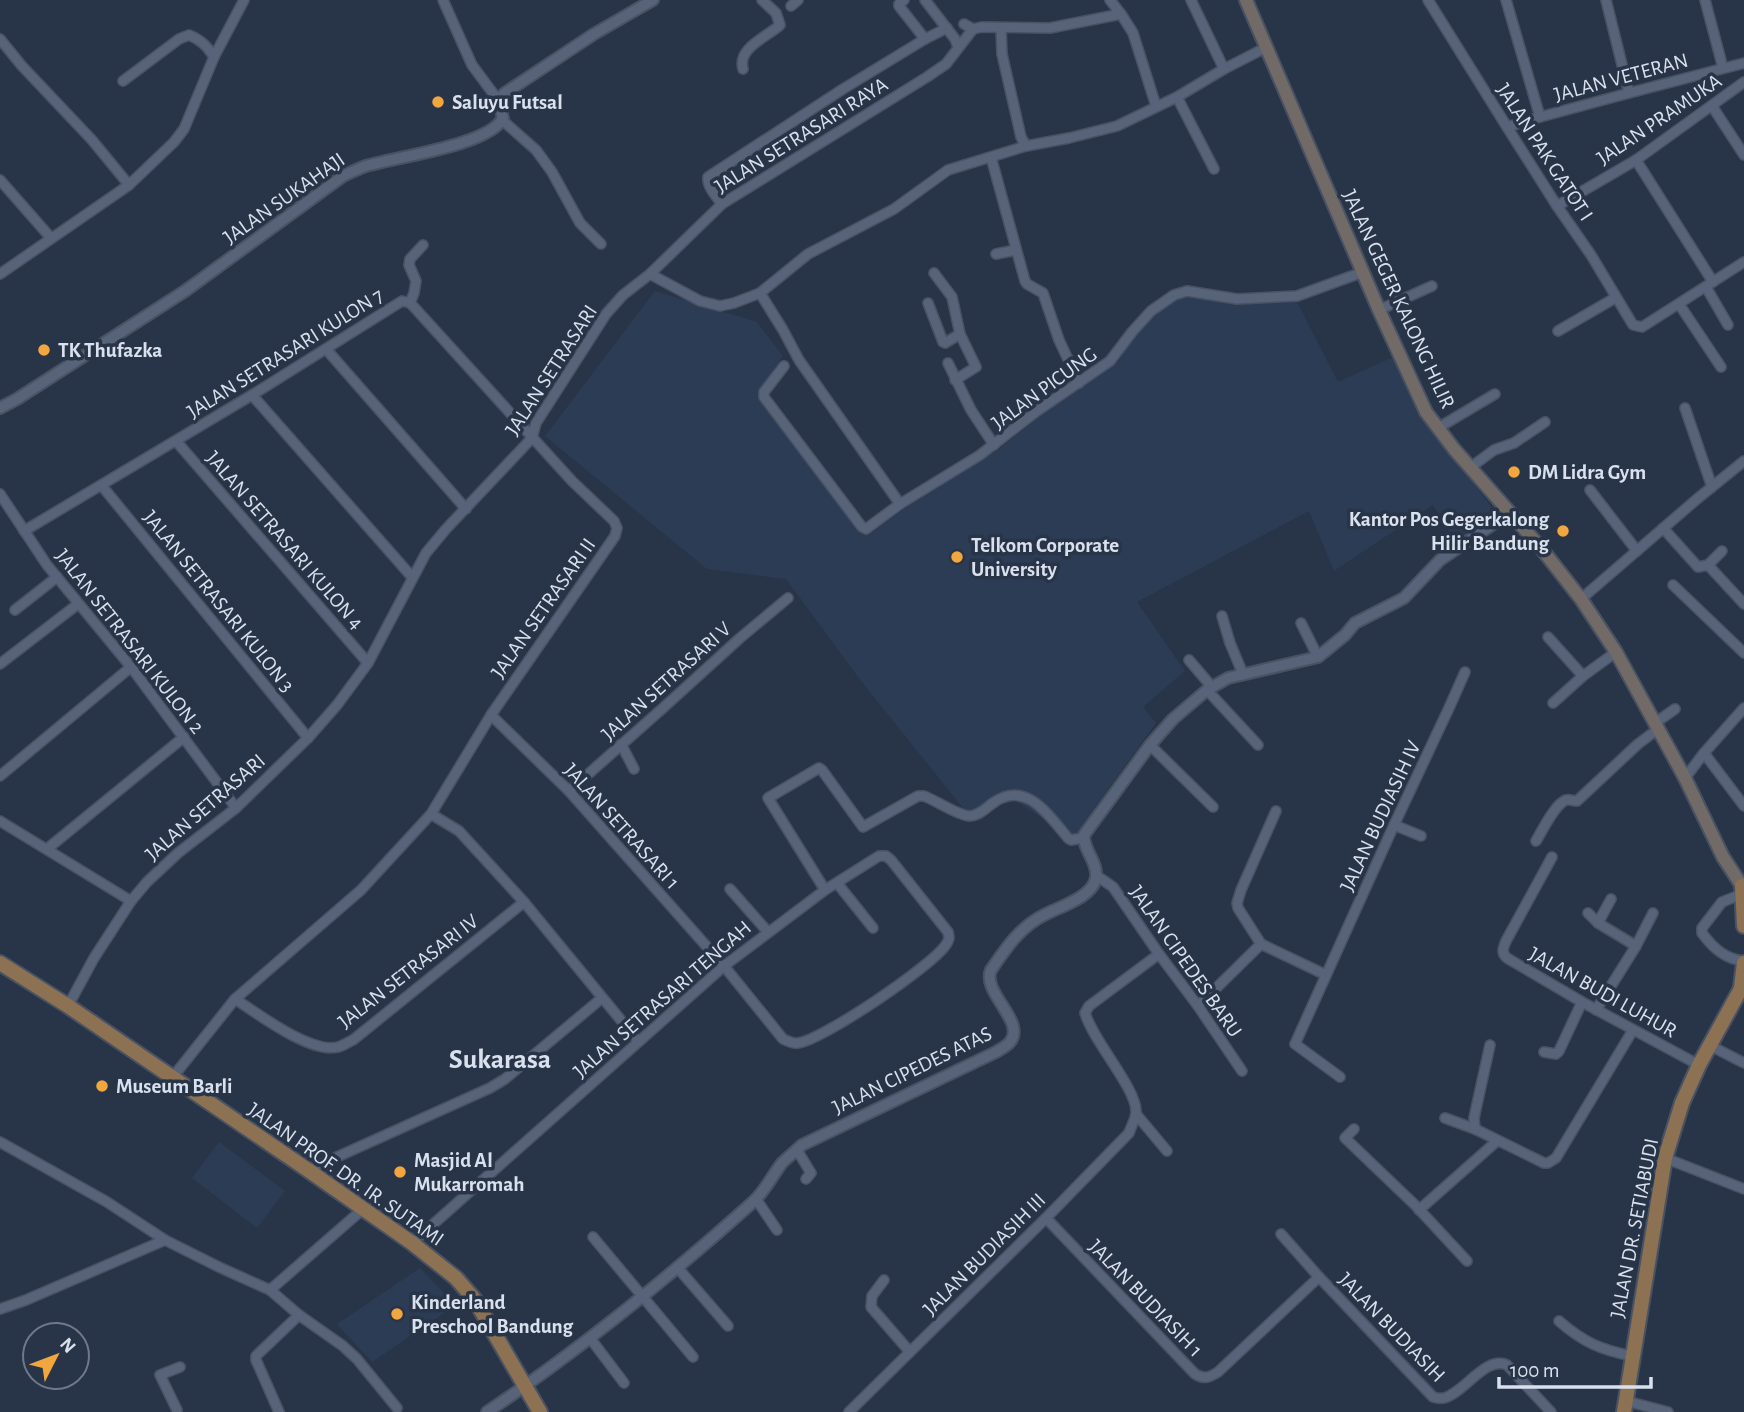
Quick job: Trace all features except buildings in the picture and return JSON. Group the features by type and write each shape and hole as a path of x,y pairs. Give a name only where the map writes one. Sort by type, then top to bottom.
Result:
{"main road":[{"name":"JALAN GEGER KALONG HILIR","path":"1246,0 1421,403 1454,449 1511,512 1581,599 1657,726 1723,858 1743,889"},
{"path":"1743,889 1744,926"},
{"path":"1743,985 1744,962"},
{"name":"JALAN PROF. DR. IR. SUTAMI","path":"0,963 68,1006 308,1170 412,1243 456,1278 475,1300 540,1412"},
{"name":"JALAN DR. SETIABUDI","path":"1625,1407 1665,1158 1682,1104 1699,1065 1743,985"}],"street":[{"path":"0,274 129,184 184,129 214,57 244,0"},
{"path":"443,0 472,65 498,100 502,120 536,150 552,172 580,223 601,244"},
{"path":"743,69 741,61 745,52 780,25 776,13 762,0"},
{"path":"904,0 899,6 925,39"},
{"path":"926,0 958,47"},
{"path":"1110,0 1133,33 1156,106"},
{"path":"1191,0 1224,69"},
{"name":"JALAN PAK GATOT I","path":"1428,0 1631,322 1636,327 1642,327 1679,304"},
{"path":"1506,0 1540,117"},
{"path":"1606,0 1629,93"},
{"path":"1705,0 1723,68"},
{"path":"498,100 580,43 650,1"},
{"name":"JALAN SETRASARI RAYA","path":"650,274 722,204 946,64 968,27 1049,28 1121,14"},
{"path":"722,204 710,187 708,177 843,89 947,28"},
{"path":"1001,28 1002,54 1021,137 1026,146"},
{"path":"123,81 188,35 199,39 214,57"},
{"path":"0,40 129,184"},
{"path":"650,274 700,301 720,306 734,303 760,293 808,254 894,209 948,170 1026,146 1112,128 1177,97 1267,47"},
{"name":"JALAN VETERAN","path":"1507,127 1744,63"},
{"name":"JALAN PRAMUKA","path":"1557,206 1636,160 1744,82"},
{"path":"1177,97 1214,169"},
{"path":"1712,106 1744,155"},
{"name":"JALAN SUKAHAJI","path":"0,408 186,291 343,176 363,167 457,144 486,132 502,120"},
{"path":"991,157 1025,281 1042,293 1059,341 1079,383"},
{"path":"1636,160 1710,285 1728,325"},
{"path":"0,180 51,238"},
{"path":"410,303 416,281 409,265 410,259 423,245"},
{"path":"996,254 1016,250"},
{"path":"1721,367 1679,304 1744,262"},
{"name":"JALAN PICUNG","path":"783,366 764,392 765,397 862,527 868,528 900,504 994,445 1037,411 1114,358 1151,311 1174,295 1183,291 1237,299 1297,296 1363,272"},
{"name":"JALAN SETRASARI","path":"68,1006 94,958 131,901 168,862 236,808 308,738 337,705 368,663 426,553 532,438 536,423 606,314 623,295 650,274"},
{"path":"934,274 952,297 960,334 976,367 956,380"},
{"path":"1379,310 1432,286"},
{"path":"760,293 799,360 900,504"},
{"path":"1558,331 1615,298"},
{"name":"JALAN SETRASARI KULON 7","path":"24,531 103,486 402,302 410,303 532,438"},
{"path":"928,303 943,342 960,334"},
{"path":"326,349 466,509"},
{"path":"948,363 971,410 994,445"},
{"path":"1438,428 1495,394"},
{"path":"252,395 412,578"},
{"path":"1685,408 1712,487"},
{"path":"1471,467 1494,450 1514,443 1545,422"},
{"name":"JALAN SETRASARI II","path":"172,1078 235,999 361,890 431,814 491,715 615,536 617,531 614,521 532,438"},
{"name":"JALAN SETRASARI KULON 4","path":"176,440 368,663"},
{"path":"1581,599 1744,461"},
{"name":"JALAN SETRASARI KULON 3","path":"103,486 308,738"},
{"path":"1590,489 1637,551"},
{"name":"JALAN SETRASARI KULON 2","path":"0,494 57,577 131,667 236,808"},
{"path":"825,890 768,798 819,768 863,827 918,796 971,816 1001,798 1023,795 1041,807 1068,838 1083,838 1150,744 1173,719 1209,688 1228,678 1318,657 1345,635 1355,622 1404,598 1440,560 1511,512"},
{"path":"1663,528 1697,566 1702,568 1722,551"},
{"path":"1707,565 1744,604"},
{"path":"15,610 57,577"},
{"path":"1673,585 1744,653"},
{"name":"JALAN SETRASARI V","path":"569,791 788,598"},
{"path":"0,664 78,604"},
{"path":"1222,616 1243,674"},
{"path":"1301,623 1318,657"},
{"path":"1548,637 1583,676"},
{"path":"1553,703 1615,652"},
{"path":"1189,660 1258,746"},
{"path":"0,776 131,667"},
{"name":"JALAN BUDIASIH IV","path":"1340,1077 1295,1044 1465,672"},
{"path":"1685,779 1744,708"},
{"path":"1536,841 1547,819 1564,801 1577,801 1675,709"},
{"name":"JALAN SETRASARI 1","path":"491,715 569,791 724,966 783,1039 796,1044 818,1036 890,991 920,969 942,950 948,941 949,936 886,856"},
{"path":"47,849 184,737"},
{"path":"621,744 634,769"},
{"path":"1150,744 1213,807"},
{"path":"1704,753 1744,806"},
{"path":"1276,811 1237,903 1261,944 1326,975"},
{"path":"431,814 458,831 524,902 638,1041"},
{"path":"0,821 131,901"},
{"path":"1394,825 1422,836"},
{"path":"1083,838 1097,876"},
{"name":"JALAN SETRASARI TENGAH","path":"412,1243 724,966 825,890 879,856 886,856"},
{"name":"JALAN BUDI LUHUR","path":"1552,857 1506,941 1503,952 1507,958 1699,1065"},
{"name":"JALAN CIPEDES BARU","path":"1097,876 1113,887 1242,1071"},
{"name":"JALAN CIPEDES ATAS","path":"487,1412 642,1297 756,1199 784,1161 802,1145 1010,1043 1013,1030 989,983 991,970 1021,931 1041,916 1083,895 1093,885 1097,876"},
{"path":"837,883 873,928"},
{"path":"730,889 768,932"},
{"path":"1743,889 1722,902 1702,928 1702,933 1719,952 1744,962"},
{"path":"1598,923 1611,899"},
{"name":"JALAN SETRASARI IV","path":"235,999 316,1046 338,1047 353,1040 524,902"},
{"path":"1596,1010 1636,946 1653,912"},
{"path":"1588,913 1598,923 1636,946"},
{"path":"1198,1006 1261,944"},
{"path":"1159,954 1089,1006 1086,1013 1089,1025 1134,1097 1136,1114 1167,1151"},
{"path":"308,1170 490,1088 505,1079 602,998"},
{"path":"1544,1052 1556,1054 1559,1051 1582,1002"},
{"path":"1446,1118 1548,1163 1556,1158 1633,1030"},
{"path":"1475,1129 1474,1118 1490,1045"},
{"path":"1709,1045 1744,1063"},
{"name":"JALAN BUDIASIH III","path":"849,1412 1129,1133 1136,1114"},
{"path":"1354,1129 1345,1138 1467,1261"},
{"path":"1419,1210 1497,1141"},
{"path":"0,1142 107,1202 165,1240 270,1290 357,1359 397,1408"},
{"path":"797,1150 811,1174 806,1179"},
{"path":"1665,1158 1744,1189"},
{"path":"756,1199 777,1230"},
{"path":"270,1290 363,1209"},
{"name":"JALAN BUDIASIH 1","path":"1046,1218 1195,1374 1202,1377 1210,1377 1218,1372 1319,1277"},
{"name":"JALAN BUDIASIH","path":"1281,1234 1433,1397 1441,1399 1450,1395 1492,1363 1501,1362 1507,1365 1551,1412"},
{"path":"593,1237 693,1357"},
{"path":"0,1309 165,1240"},
{"path":"677,1267 728,1326"},
{"path":"884,1280 872,1296 871,1307 910,1352"},
{"path":"279,1412 256,1359 259,1352 299,1315"},
{"path":"1559,1321 1585,1341 1632,1356"},
{"path":"590,1338 624,1383"},
{"path":"177,1411 160,1375 180,1367"},
{"path":"1625,1407 1668,1412"}],"shaded area":[{"name":"Telkom Corporate University","path":"655,291 757,322 783,356 758,391 760,397 862,533 871,533 998,450 1040,416 1118,362 1130,341 1154,315 1186,294 1238,304 1296,300 1338,382 1393,357 1422,414 1498,516 1456,544 1433,505 1334,571 1309,511 1137,602 1185,671 1143,707 1156,723 1073,838 1008,796 971,818 861,681 786,579 707,569 545,436"},
{"path":"219,1142 285,1191 257,1228 192,1178"},
{"name":"Kinderland Preschool Bandung","path":"420,1268 456,1305 372,1362 337,1324"}],"place":[{"name":"Saluyu Futsal","path":"438,102"},
{"name":"TK Thufazka","path":"44,350"},
{"name":"DM Lidra Gym","path":"1514,472"},
{"name":"Kantor Pos Gegerkalong Hilir Bandung","path":"1563,531"},
{"name":"Telkom Corporate University","path":"957,557"},
{"name":"Museum Barli","path":"102,1086"},
{"name":"Masjid Al Mukarromah","path":"400,1172"},
{"name":"Kinderland Preschool Bandung","path":"397,1314"}],"district":[{"name":"Sukarasa","path":"500,1058"}]}
